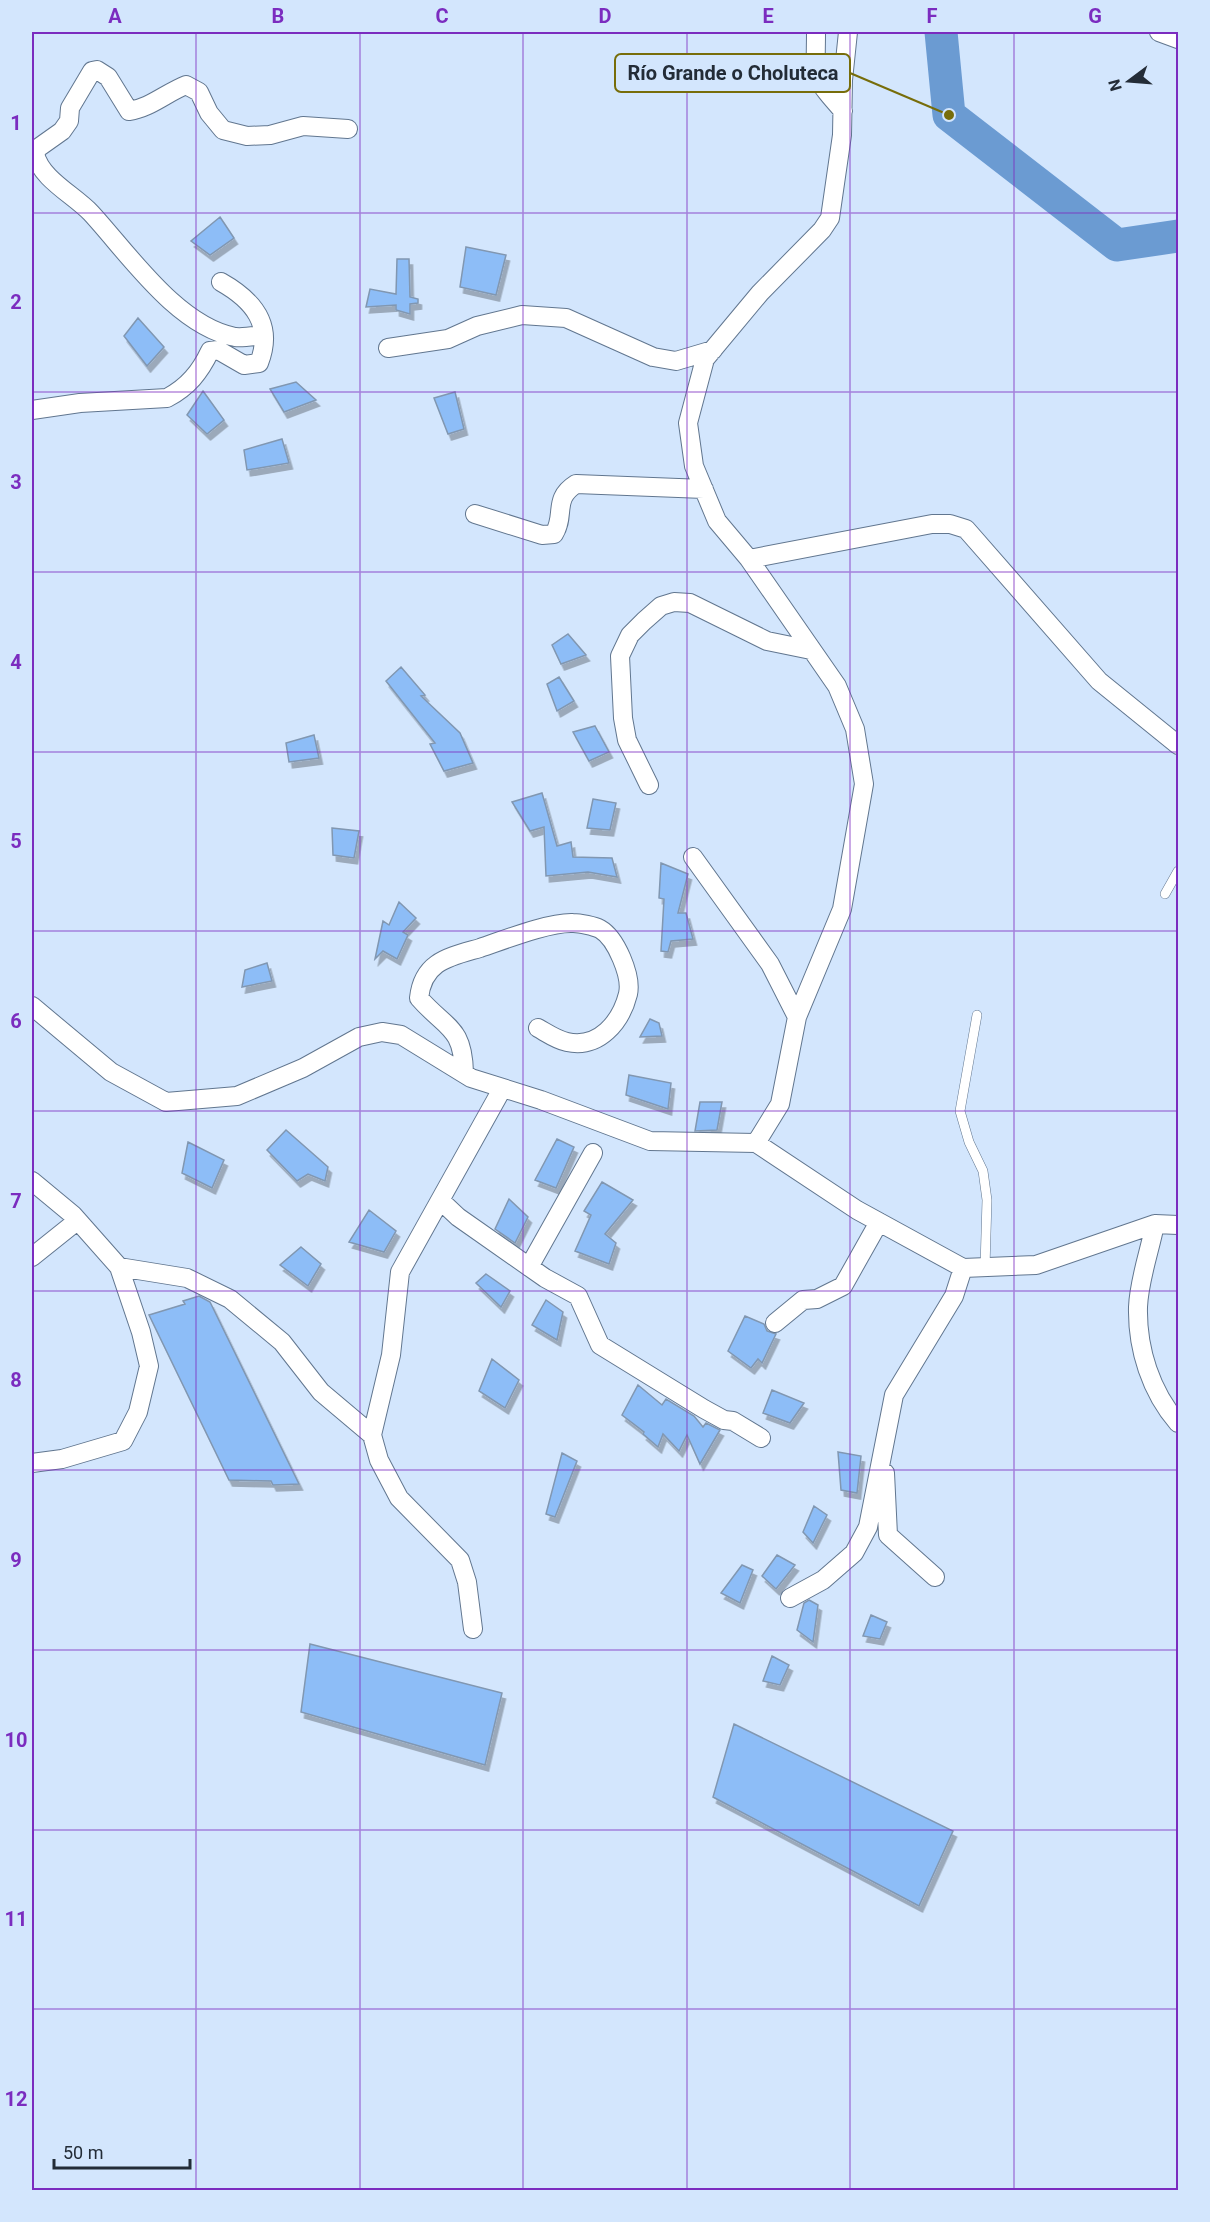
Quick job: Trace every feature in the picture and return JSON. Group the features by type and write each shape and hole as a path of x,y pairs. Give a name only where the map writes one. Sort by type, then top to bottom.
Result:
{"street":[{"path":"816,32 817,82 843,111"},
{"path":"756,1143 780,1104 796,1017 842,909 864,784 855,729 837,686 749,560 717,521 694,466 688,423 705,359 760,293 822,230 830,218 842,135 848,32"},
{"path":"1159,32 1179,39"},
{"path":"263,335 236,337 207,326 172,302 141,273 91,212 43,168 35,154 38,148 62,131 69,121 70,108 92,71 97,70 108,77 129,111 143,109 173,90 186,85 199,92 209,113 223,130 247,136 270,135 303,126 348,129"},
{"path":"32,410 80,403 167,398 200,372 210,351 218,350 244,365 259,363 265,349 260,317 243,294 221,282"},
{"path":"388,348 448,339 477,326 522,315 566,318 653,357 676,361 713,350"},
{"path":"475,514 542,535 555,534 558,528 560,502 566,491 576,484 704,489"},
{"path":"749,560 932,524 950,524 966,530 1099,681 1179,745"},
{"path":"649,785 627,740 623,718 620,656 630,635 652,613 661,606 674,602 690,603 767,641 811,650"},
{"path":"693,857 770,964 796,1017"},
{"path":"464,1073 464,1053 456,1033 419,998 420,987 433,965 449,957 540,929 573,922 601,930 624,960 628,992 615,1023 601,1037 590,1042 567,1042 538,1028"},
{"path":"32,1006 111,1072 166,1102 237,1096 303,1068 359,1037 382,1032 402,1035 471,1078 541,1100 650,1141 756,1143 879,1222 963,1268 1036,1265 1171,1224"},
{"path":"473,1629 467,1582 460,1560 399,1498 379,1460 372,1436 391,1355 400,1272 502,1089"},
{"path":"530,1267 593,1153"},
{"path":"32,1180 77,1221 119,1267 141,1332 149,1366 138,1412 123,1441 62,1459 32,1463"},
{"path":"441,1201 458,1217 530,1267 578,1296 600,1345 724,1420 733,1421 761,1438"},
{"path":"32,1257 77,1221"},
{"path":"775,1323 803,1300 817,1299 843,1286 879,1222"},
{"path":"1171,1224 1138,1306 1143,1358 1161,1404 1179,1423"},
{"path":"119,1267 187,1278 230,1299 282,1342 321,1392 372,1436"},
{"path":"790,1598 823,1580 854,1553 868,1527 894,1395 954,1296 963,1268"},
{"path":"884,1441 888,1535 935,1577"}],"lane":[{"path":"726,79 815,67"},
{"path":"1166,894 1179,871"},
{"path":"977,1015 960,1111 969,1142 983,1172 987,1200 985,1267"}],"building":[{"path":"220,217 234,238 210,255 191,241"},
{"path":"466,247 506,255 496,295 460,287"},
{"path":"397,259 409,259 410,297 418,299 418,303 410,304 410,314 396,310 396,305 366,307 370,289 396,294"},
{"path":"138,318 164,347 147,366 124,336"},
{"path":"296,382 316,400 284,412 270,389"},
{"path":"203,391 224,420 207,434 187,415"},
{"path":"455,392 464,429 448,434 434,398"},
{"path":"282,439 289,463 247,470 244,450"},
{"path":"568,634 586,655 561,664 552,645"},
{"path":"401,667 425,695 421,696 460,733 473,763 444,771 430,744 435,743 386,681"},
{"path":"559,677 574,701 557,711 547,684"},
{"path":"595,726 609,752 589,761 573,732"},
{"path":"314,735 319,758 289,762 286,743"},
{"path":"542,793 557,846 571,842 573,857 612,858 617,877 588,872 546,876 544,827 530,831 512,802"},
{"path":"593,799 616,803 610,830 587,828"},
{"path":"332,828 359,831 354,858 333,855"},
{"path":"661,863 688,874 678,913 686,913 693,939 671,941 668,952 661,951 664,899 659,898"},
{"path":"399,902 416,918 403,932 408,935 397,959 383,951 375,959 383,921 389,925"},
{"path":"267,963 272,981 242,987 245,970"},
{"path":"650,1019 659,1023 662,1036 640,1037"},
{"path":"629,1075 671,1083 668,1109 626,1095"},
{"path":"700,1102 722,1102 717,1130 695,1131"},
{"path":"286,1130 328,1167 325,1181 308,1174 297,1181 267,1150"},
{"path":"557,1139 574,1147 556,1188 535,1180"},
{"path":"188,1142 224,1160 212,1188 182,1173"},
{"path":"602,1182 633,1200 605,1234 616,1243 609,1264 575,1251 591,1215 584,1211"},
{"path":"509,1199 528,1217 515,1243 495,1229"},
{"path":"369,1210 396,1231 384,1252 349,1242"},
{"path":"301,1247 321,1264 308,1286 280,1265"},
{"path":"486,1274 510,1291 501,1307 476,1283"},
{"path":"199,1296 210,1302 299,1484 273,1485 271,1481 229,1480 149,1315 185,1304 183,1301"},
{"path":"546,1300 563,1312 557,1340 532,1325"},
{"path":"745,1316 764,1324 767,1331 776,1334 762,1363 758,1359 751,1368 728,1351"},
{"path":"492,1359 519,1380 505,1408 479,1391"},
{"path":"638,1385 662,1405 666,1399 694,1416 703,1427 706,1423 720,1430 700,1464 687,1435 679,1451 663,1434 658,1447 643,1434 644,1432 622,1415"},
{"path":"772,1390 804,1403 790,1423 763,1413"},
{"path":"838,1452 861,1456 857,1493 841,1490"},
{"path":"562,1453 577,1461 555,1517 546,1514"},
{"path":"814,1506 827,1515 813,1543 803,1532"},
{"path":"777,1555 795,1565 776,1589 762,1576"},
{"path":"742,1565 753,1570 740,1603 721,1593"},
{"path":"809,1600 818,1605 813,1642 797,1630 804,1603"},
{"path":"871,1615 887,1622 880,1639 863,1636"},
{"path":"310,1644 502,1693 485,1765 301,1712"},
{"path":"772,1656 789,1665 780,1685 763,1681"},
{"path":"734,1724 953,1831 919,1906 713,1797"}],"waterway":[{"path":"941,32 949,115 1117,245 1178,236"}],"place":[{"name":"Río Grande o Choluteca","path":"949,115"}]}
